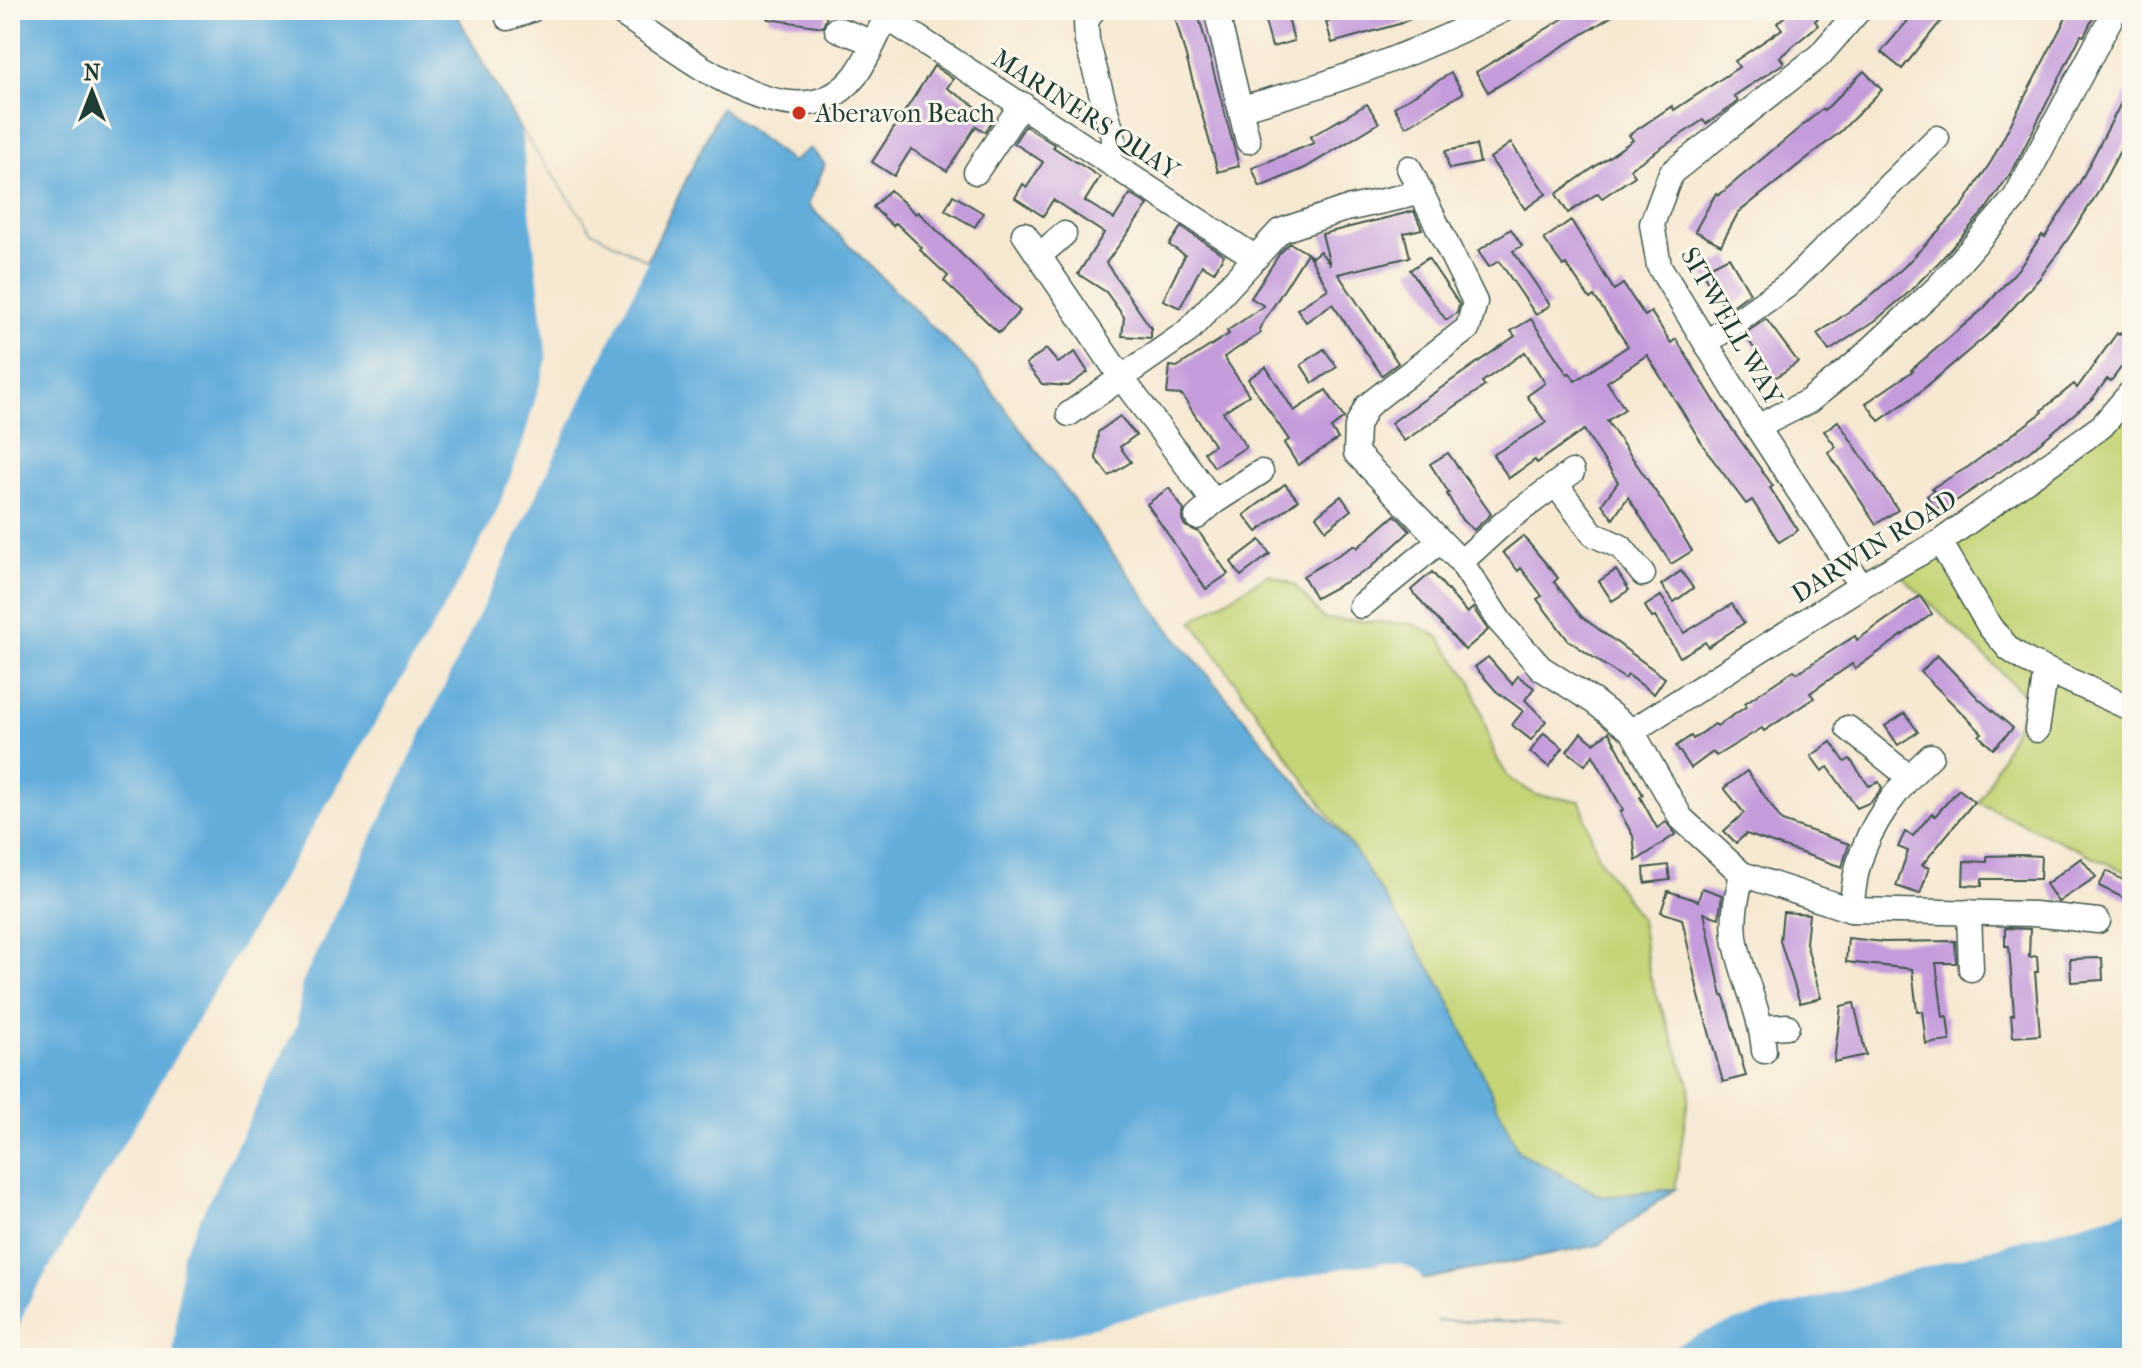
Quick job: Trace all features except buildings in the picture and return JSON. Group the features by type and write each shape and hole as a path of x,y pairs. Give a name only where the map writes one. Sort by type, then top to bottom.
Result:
{"street":[{"path":"508,18 531,10"},
{"path":"616,10 736,88 782,103 808,104 836,93 855,76 887,13"},
{"path":"1093,10 1086,22 1087,41 1114,140 1107,159"},
{"path":"1216,10 1248,141"},
{"path":"1241,108 1295,94 1438,42 1503,10"},
{"name":"SITWELL WAY","path":"1859,10 1819,56 1671,173 1652,224 1659,266 1757,427 1861,586"},
{"path":"1757,427 1809,401 1854,365 1938,287 2015,198 2115,10"},
{"name":"MARINERS QUAY","path":"887,13 1256,258"},
{"path":"837,29 872,42"},
{"path":"976,172 1022,104"},
{"path":"1706,343 1788,285 1937,138"},
{"path":"1409,168 1475,302 1468,328 1367,406 1357,426 1356,453 1461,562 1501,623 1541,668 1593,701 1632,731 1681,818 1742,874 1851,910 2034,914 2098,921"},
{"path":"1069,414 1187,332 1280,231 1342,210 1419,193"},
{"path":"1024,234 1121,377 1205,510 1261,472"},
{"path":"1040,255 1064,234"},
{"name":"DARWIN ROAD","path":"1632,731 1861,586 1940,542 2102,426 2132,391"},
{"path":"1461,562 1506,521 1565,479 1581,519 1593,534 1621,547 1643,574"},
{"path":"1361,606 1440,541"},
{"path":"1940,542 1990,627 2009,649 2046,670 2132,709"},
{"path":"2037,730 2046,670"},
{"path":"1848,728 1900,769"},
{"path":"1851,910 1858,867 1868,837 1900,769 1931,756"},
{"path":"1742,874 1734,905 1736,946 1771,1035"},
{"path":"1969,912 1971,969"}],"green space":[{"path":"2132,409 2132,875 1979,803 2029,699 1902,576"},
{"path":"1269,574 1295,585 1324,619 1413,624 1438,636 1471,681 1495,755 1508,777 1536,795 1580,801 1598,857 1641,920 1650,977 1690,1086 1675,1189 1602,1197 1551,1180 1518,1151 1496,1114 1444,990 1354,850 1192,621"}],"water":[{"path":"10,10 454,10 521,131 592,232 647,261 721,108 792,162 810,148 825,164 808,205 978,372 1169,629 1354,850 1444,990 1518,1151 1602,1197 1675,1189 1599,1245 1302,1303 1341,1320 1624,1323 2132,1186 2132,1358 10,1358"}],"pier":[{"path":"521,131 592,232 648,262 302,983 297,1025 182,1254 173,1358 10,1358 10,1350 27,1305 456,588 496,513 521,449 547,359"},
{"path":"2132,1182 2132,1209 1735,1321 1648,1358 980,1358 1139,1315 1347,1267 1383,1263 1400,1263 1416,1271 1426,1283 1314,1305 1342,1316 1435,1318 1437,1322 1558,1323 1575,1319 1623,1319 1696,1289"}],"place":[{"name":"Aberavon Beach","path":"799,113"}]}
